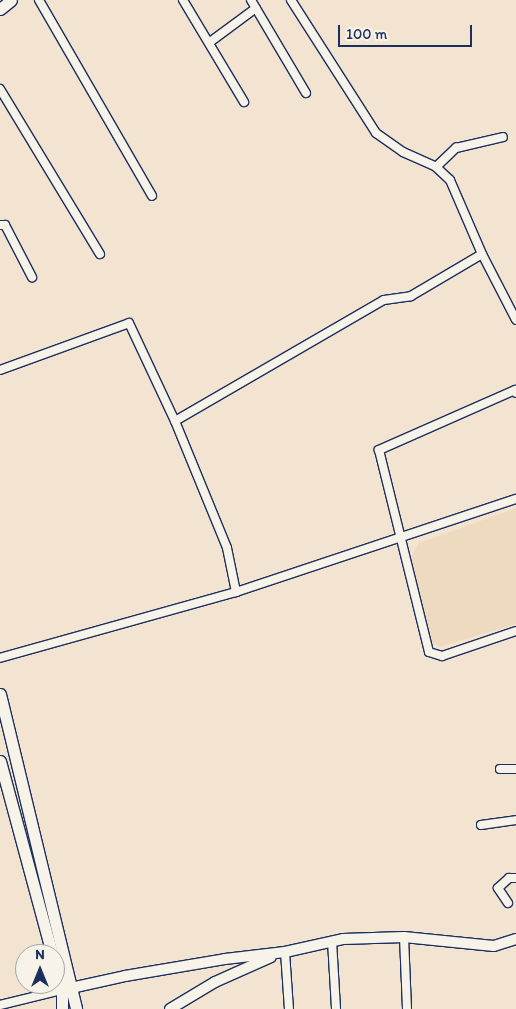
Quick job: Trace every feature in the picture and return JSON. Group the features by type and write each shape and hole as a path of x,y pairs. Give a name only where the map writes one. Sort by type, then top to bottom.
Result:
{"main road":[{"path":"0,9 11,0"},
{"path":"0,694 66,989 76,1009"},
{"path":"0,761 49,944"},
{"path":"62,1009 66,989"}],"street":[{"path":"40,0 152,196"},
{"path":"183,0 210,42 244,102"},
{"path":"251,0 306,93"},
{"path":"291,0 376,134 403,152 436,166 450,180 482,254 516,320"},
{"path":"210,42 256,8"},
{"path":"0,89 100,254"},
{"path":"436,166 456,148 503,137"},
{"path":"0,215 2,225 32,277"},
{"path":"175,421 384,300 411,296 482,254"},
{"path":"0,370 128,323 175,421 227,548 236,592"},
{"path":"516,393 515,390 379,450 429,652 442,656 516,631"},
{"path":"0,658 236,592 516,499"},
{"path":"500,769 516,769"},
{"path":"481,825 516,820"},
{"path":"508,903 498,888 509,878 516,878"},
{"path":"0,1005 124,976 285,952 332,941 404,937 494,946 516,939"},
{"path":"404,937 407,1009"},
{"path":"332,941 336,1009"},
{"path":"170,1009 215,982 285,952"},
{"path":"285,952 290,1009"}],"shaded area":[{"path":"516,508 516,624 439,647 428,639 411,557 419,543"}]}
